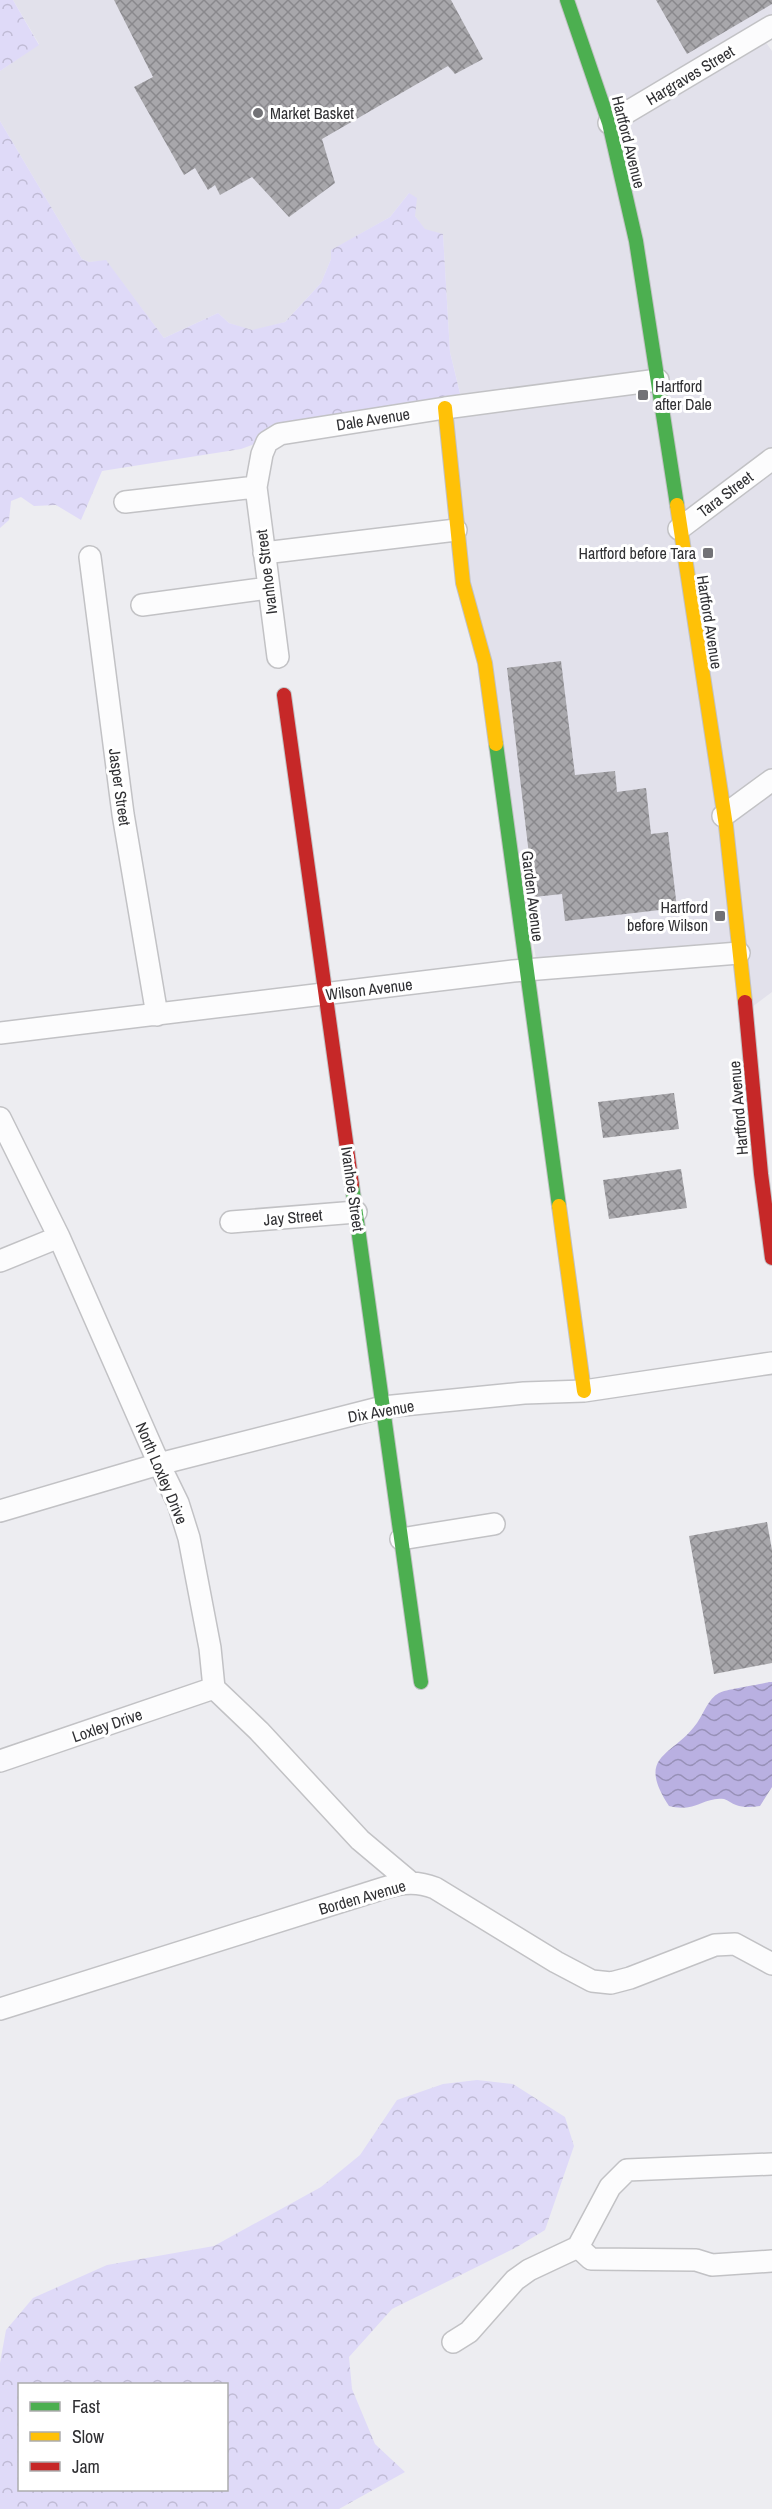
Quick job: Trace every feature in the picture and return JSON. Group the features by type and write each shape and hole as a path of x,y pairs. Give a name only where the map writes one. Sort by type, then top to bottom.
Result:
{"street":[{"name":"Hartford Avenue","path":"567,0 609,123 636,241 723,816 740,953 761,1174 772,1258"},
{"name":"Hargraves Street","path":"609,123 772,26"},
{"name":"Dale Avenue","path":"256,487 262,454 267,442 280,434 445,408 658,380"},
{"name":"Garden Avenue","path":"445,408 463,583 485,663 584,1391"},
{"name":"Tara Street","path":"679,529 772,459"},
{"path":"125,502 256,487"},
{"name":"Ivanhoe Street","path":"256,487 278,657"},
{"path":"264,553 456,530"},
{"name":"Jasper Street","path":"90,557 123,814 157,1015"},
{"path":"142,605 268,588"},
{"name":"Ivanhoe Street","path":"284,695 421,1682"},
{"path":"723,816 772,780"},
{"name":"Wilson Avenue","path":"0,1033 526,970 740,953"},
{"name":"North Loxley Drive","path":"0,1118 59,1237 178,1503 189,1538 210,1648 214,1688"},
{"name":"Jay Street","path":"231,1222 356,1212"},
{"path":"0,1261 59,1237"},
{"name":"Dix Avenue","path":"0,1511 159,1464 383,1407 524,1393 584,1391 772,1363"},
{"path":"401,1539 494,1524"},
{"path":"214,1688 259,1731 360,1840 410,1882"},
{"name":"Loxley Drive","path":"0,1761 214,1688"},
{"name":"Borden Avenue","path":"0,2009 351,1898 410,1882 421,1882 435,1888 556,1962 592,1981 611,1983 630,1978 715,1945 735,1944 772,1964"},
{"path":"453,2342 469,2332 515,2280 529,2270 578,2247 610,2187 627,2170 772,2164"},
{"path":"578,2247 591,2259 696,2260 712,2265 772,2261"}],"shaded area":[{"path":"13,0 772,0 772,28 762,37 772,51 772,992 752,1007 742,959 538,970 444,427 464,409 450,352 443,234 425,230 415,216 409,193 390,217 332,250 331,259 321,283 285,322 252,331 229,323 218,313 164,338 106,261 89,262 82,259 0,121 0,71 39,44"}],"green space":[{"path":"0,0 13,0 39,45 0,71"},
{"path":"0,121 82,259 89,262 106,260 164,338 218,313 229,323 252,330 285,322 321,283 331,259 331,250 390,217 409,193 417,198 415,216 425,229 443,234 450,352 464,410 257,443 241,449 102,471 81,520 56,505 34,506 21,497 11,501 9,520 0,528"},
{"path":"477,2080 513,2084 565,2117 574,2146 545,2230 517,2247 392,2309 349,2357 352,2389 375,2444 405,2472 339,2509 0,2509 0,2363 6,2330 33,2298 107,2265 214,2246 321,2187 360,2155 397,2100 443,2084"}],"water":[{"path":"772,1682 772,1787 760,1806 742,1807 724,1799 717,1799 693,1806 678,1808 669,1806 659,1789 656,1776 661,1758 688,1734 709,1702 719,1693"}],"building":[{"name":"Market Basket","path":"114,0 451,0 483,59 455,74 448,66 322,139 335,183 289,217 252,177 220,195 215,185 208,190 195,168 184,175 134,87 153,77"},
{"path":"656,0 772,0 772,4 687,54"},
{"path":"561,661 575,775 615,771 617,792 646,788 651,834 668,832 677,908 565,921 562,894 534,897 507,668"},
{"path":"674,1093 679,1129 603,1138 598,1102"},
{"path":"681,1169 687,1208 609,1219 603,1180"},
{"path":"767,1522 772,1550 772,1663 714,1674 689,1536"}],"traffic: fast":[{"path":"567,0 609,123 636,241 677,505"},
{"path":"496,744 559,1206"},
{"path":"352,1185 421,1682"}],"traffic: slow":[{"path":"445,408 463,583 485,663 496,744"},
{"path":"677,505 726,826 745,1002"},
{"path":"559,1206 584,1391"}],"traffic: jam":[{"path":"284,695 352,1185"},
{"path":"745,1002 761,1174 772,1258"}],"place":[{"name":"Market Basket","path":"258,113"},
{"name":"Hartford after Dale","path":"643,395"},
{"name":"Hartford before Tara","path":"708,553"},
{"name":"Hartford before Wilson","path":"720,916"}]}
